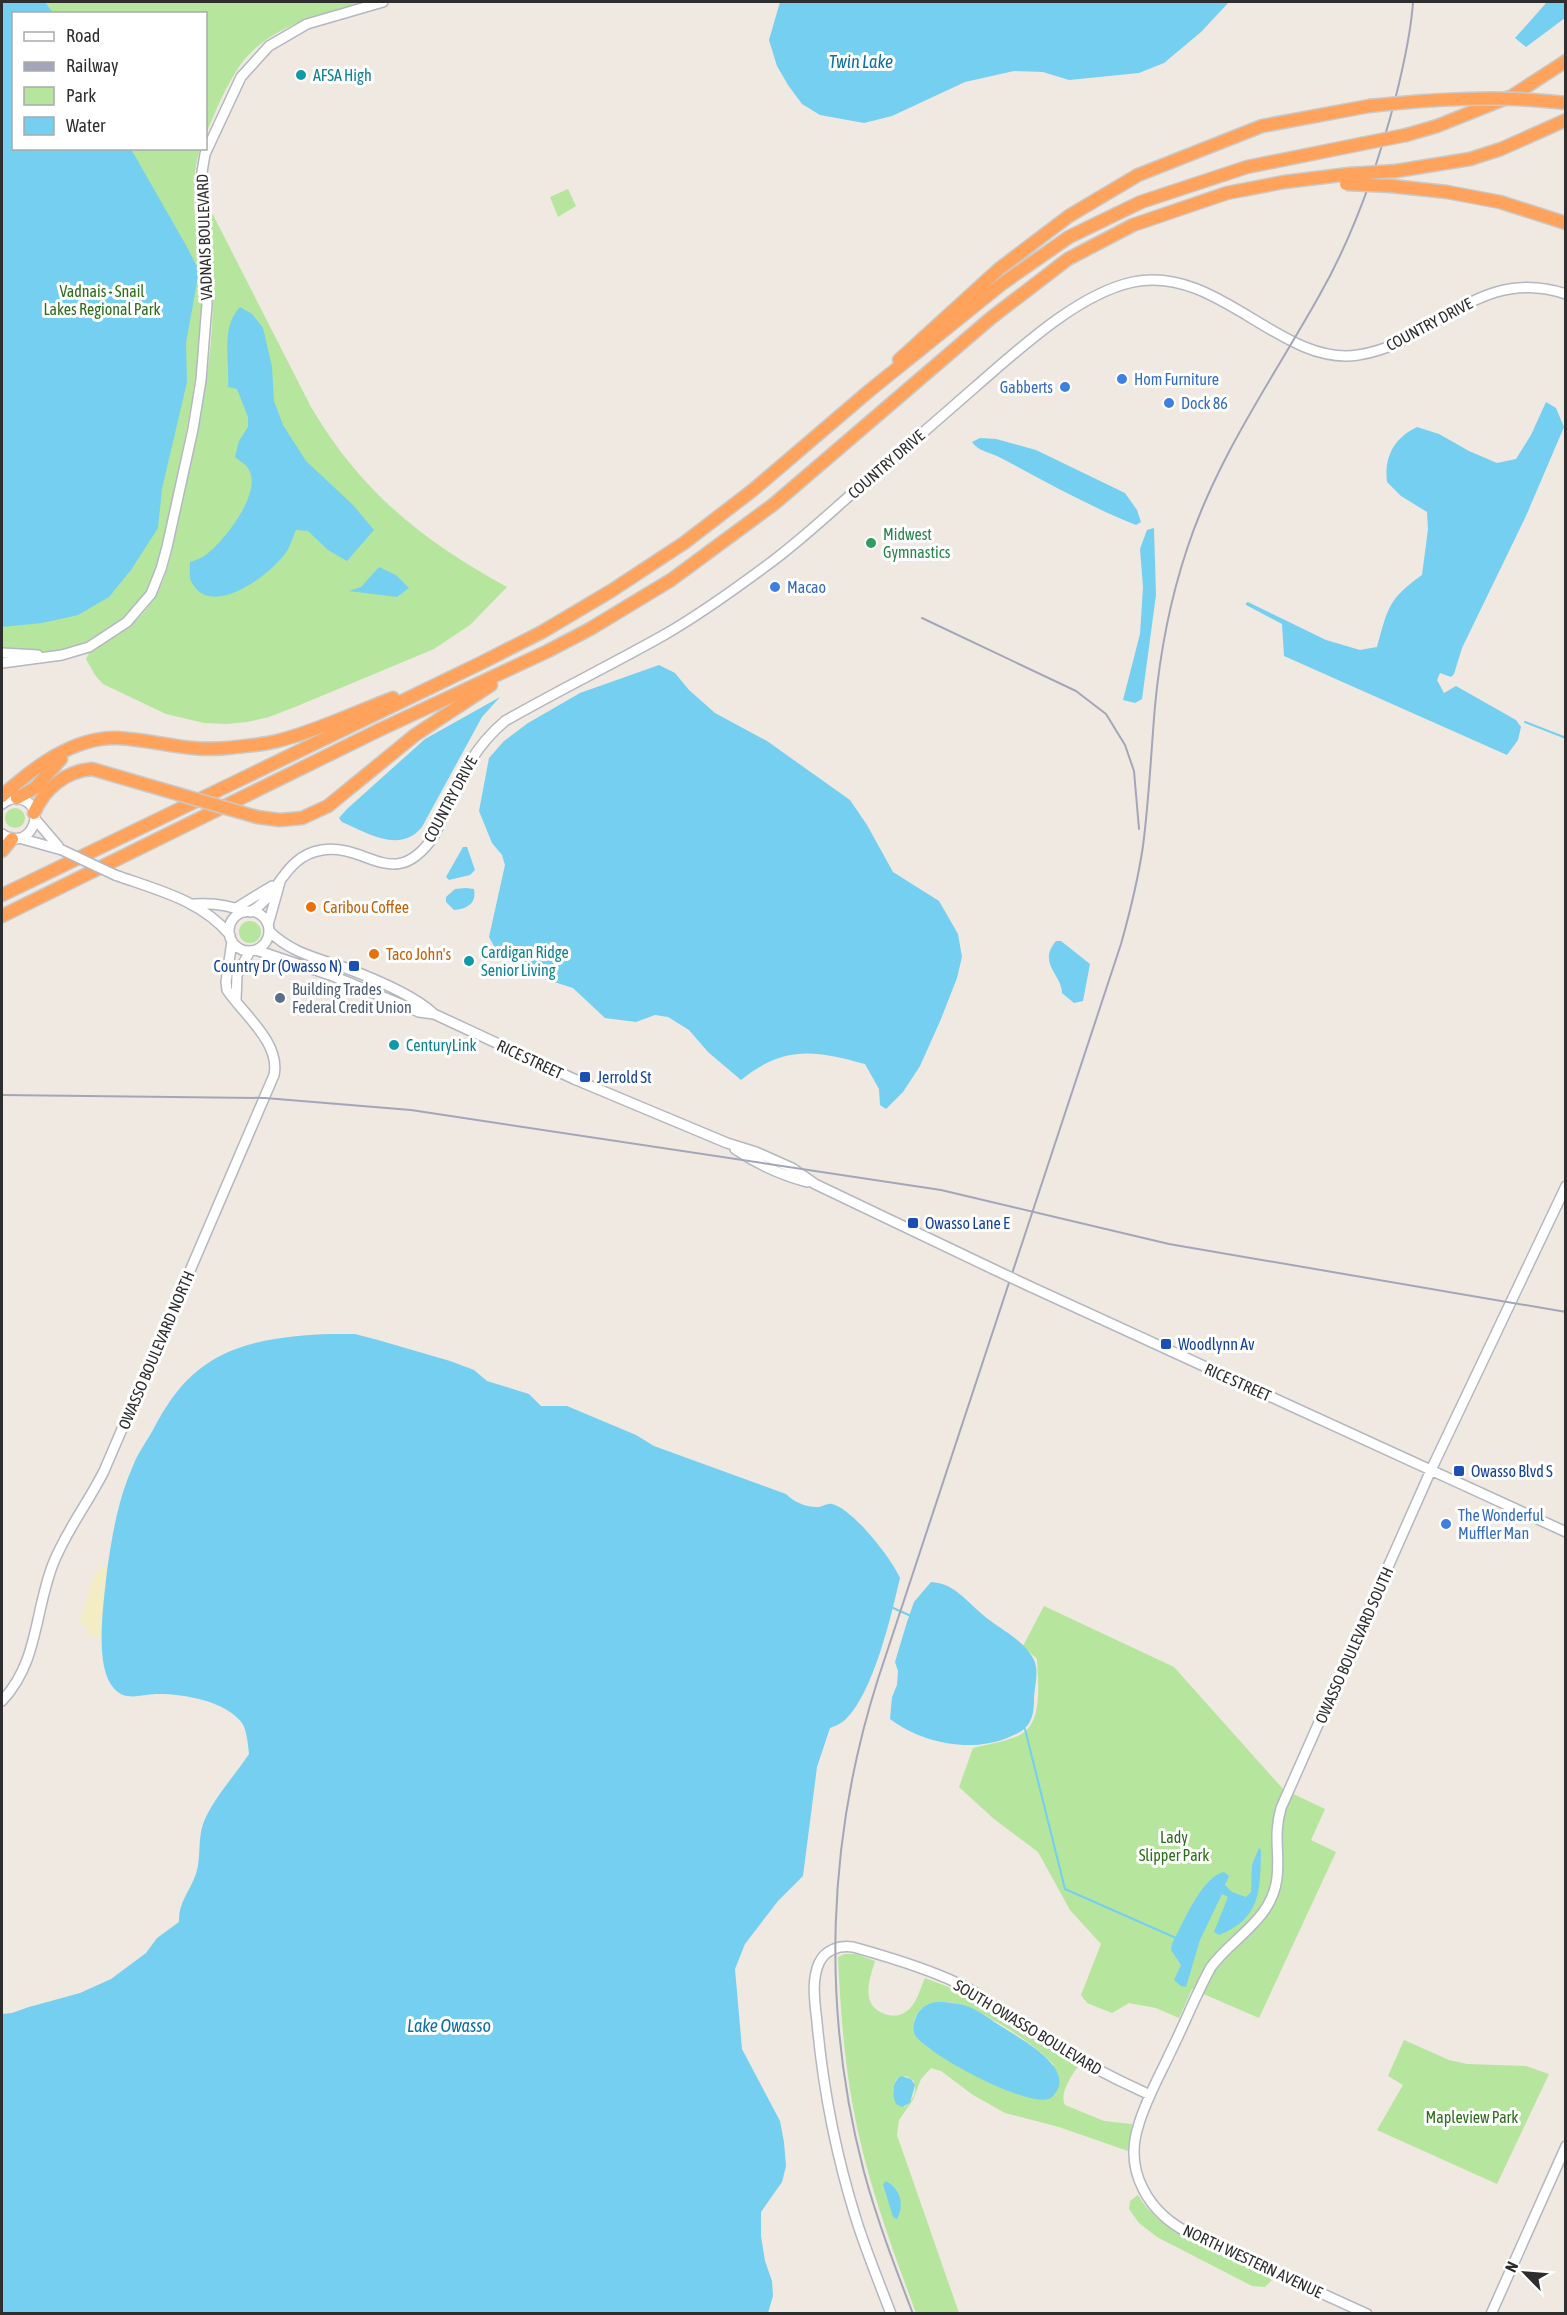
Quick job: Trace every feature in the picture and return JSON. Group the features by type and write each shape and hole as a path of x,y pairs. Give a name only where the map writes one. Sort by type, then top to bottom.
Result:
{"highway":[{"path":"2,895 483,662 542,632 611,591 684,543 753,490 869,391 1002,283 1069,237 1141,202 1247,167 1406,135 1437,126 1512,96 1566,61"},
{"path":"869,391 915,344 999,270 1069,216 1138,175 1262,126 1369,106 1463,99 1513,99 1566,103"},
{"path":"35,816 43,796 57,782 67,775 92,769 257,817 292,819 322,810 343,796 431,723 671,579 741,530 872,422 991,318 1068,259 1133,225 1227,193 1284,182 1348,179 1470,159 1566,120"},
{"path":"1348,179 1447,192 1500,202 1566,224"},
{"path":"2,916 590,629"},
{"path":"8,797 26,775 80,743 121,739 204,749 280,741 483,662"},
{"path":"2,851 11,837"}],"street":[{"name":"VADNAIS BOULEVARD","path":"207,150 241,77 269,46 307,24 383,2"},
{"name":"VADNAIS BOULEVARD","path":"46,657 78,652 108,636 136,615 151,594 161,570 186,461 201,380 207,304 200,184 207,150"},
{"name":"COUNTRY DRIVE","path":"244,911 263,903 278,881 304,856 322,850 344,851 386,864 413,858 434,836 474,754 486,737 499,726 533,705 667,633 767,565 1025,345 1077,308 1105,293 1130,283 1150,280 1182,284 1205,292 1314,351 1341,356 1358,355 1383,349 1471,301 1500,291 1548,288 1566,294"},
{"path":"2,653 46,657"},
{"path":"2,663 46,657"},
{"path":"2,804 8,797 28,803 50,839 62,850"},
{"path":"11,837 30,831 35,816"},
{"path":"11,837 62,850 115,875 194,904 218,921 239,949 253,951"},
{"path":"231,938 231,923 278,881"},
{"path":"236,1000 237,975 240,965 253,951 266,943 278,881"},
{"path":"194,904 206,904 261,916 269,928"},
{"name":"RICE STREET","path":"269,928 287,946 423,1003 434,1014"},
{"name":"OWASSO BOULEVARD NORTH","path":"2,1701 14,1687 28,1661 43,1598 56,1558 72,1525 104,1471 274,1075 275,1065 271,1049 226,987 231,938"},
{"name":"RICE STREET","path":"253,951 333,976 419,1012 434,1014 574,1079 727,1143 751,1160 787,1177 815,1184 1029,1286 1566,1532"},
{"name":"OWASSO BOULEVARD SOUTH","path":"1150,2095 1211,1967 1227,1948 1252,1928 1263,1913 1271,1896 1277,1880 1275,1842 1281,1808 1431,1470 1566,1186"},
{"name":"SOUTH OWASSO BOULEVARD","path":"891,2313 851,2202 836,2145 824,2082 815,1979 821,1960 835,1948 842,1946 855,1948 956,1983 980,1996 1019,2025 1060,2049 1108,2076 1150,2095"},
{"name":"NORTH WESTERN AVENUE","path":"1150,2095 1137,2129 1134,2157 1140,2184 1158,2212 1186,2231 1367,2313"},
{"path":"1491,2313 1566,2146"}],"green space":[{"name":"Vadnais - Snail Lakes Regional Park","path":"2,2 364,2 297,23 266,40 241,64 207,132 207,12 12,12 12,150 200,150 194,182 194,199 201,311 197,364 184,444 158,559 144,593 135,606 120,620 83,643 52,651 2,650"},
{"path":"568,189 576,206 558,217 550,197"},
{"path":"204,197 311,407 351,465 396,512 421,532 477,570 507,587 470,625 434,649 269,717 227,724 204,723 166,714 103,684 86,659 89,653 123,631 146,610 158,592 170,558 198,428 211,344 213,287"},
{"path":"11,808 19,808 25,814 25,822 19,828 11,828 5,822 5,814"},
{"path":"250,921 258,924 261,932 258,940 250,943 242,940 239,932 242,924"},
{"name":"Lady Slipper Park","path":"1044,1606 1174,1667 1283,1789 1325,1809 1311,1840 1336,1852 1259,2018 1192,1989 1179,2018 1156,2008 1129,2003 1112,2013 1087,2003 1081,1995 1101,1944 1070,1910 1038,1852 994,1819 959,1787 973,1748 1018,1736 1032,1723 1038,1702 1037,1659 1023,1646"},
{"path":"845,1954 856,1954 875,1961 869,1984 869,1999 877,2010 888,2015 899,2015 910,2008 925,1978 964,1993 1021,2033 1078,2066 1065,2090 1065,2105 1104,2121 1132,2124 1128,2151 1059,2127 1005,2113 973,2095 941,2071 931,2068 921,2079 913,2100 899,2120 897,2135 959,2313 916,2313 886,2231 855,2118 845,2056 838,1957","holes":["950,2002 962,2005 1005,2027 1034,2047 1054,2065 978,2077 927,2047 918,2038 915,2018 928,2004","906,2076 913,2080 915,2092 910,2102 904,2107 893,2091 896,2080"]},
{"name":"Mapleview Park","path":"1404,2040 1449,2060 1467,2064 1526,2066 1549,2074 1497,2184 1377,2130 1403,2085 1388,2076"},
{"path":"1138,2195 1163,2223 1198,2245 1274,2278 1265,2287 1252,2286 1157,2237 1139,2223 1129,2209 1130,2201"}],"sand":[{"path":"108,1565 102,1638 87,1635 87,1628 80,1622 94,1575"}],"water":[{"name":"Vadnais - Snail Lakes Regional Park","path":"2,2 45,2 52,12 12,12 12,150 132,150 199,271 186,343 187,382 162,489 158,528 131,570 109,597 78,615 42,623 2,627"},
{"name":"Twin Lake","path":"780,2 1229,2 1201,32 1164,63 1139,73 1069,80 1043,72 1014,71 965,82 892,116 864,123 820,115 802,104 788,85 777,66 769,40"},
{"path":"1547,2 1565,2 1565,18 1526,47 1515,38"},
{"path":"240,307 252,314 263,328 272,367 274,401 283,425 306,461 353,505 374,530 347,561 328,550 308,531 296,530 286,552 265,574 238,591 224,596 211,596 200,592 191,581 190,562 207,554 232,527 246,503 252,480 248,468 235,457 239,441 248,427 248,417 237,389 228,387 228,335 234,315"},
{"path":"1546,402 1556,408 1564,427 1526,516 1462,648 1454,674 1451,677 1440,673 1437,680 1444,693 1456,686 1516,720 1521,727 1518,740 1507,755 1284,656 1282,624 1246,603 1326,640 1360,650 1377,647 1391,605 1402,591 1422,575 1428,529 1427,512 1401,496 1387,482 1389,457 1392,449 1402,437 1417,427 1439,434 1497,463 1516,459 1531,435"},
{"path":"980,438 996,439 1036,450 1125,493 1137,510 1141,522 1136,525 1101,510 981,449 972,442"},
{"path":"1154,528 1156,595 1142,699 1135,703 1123,700 1140,634 1143,587 1140,549 1147,530"},
{"path":"379,567 396,575 409,588 397,597 349,591 361,587"},
{"path":"659,665 675,673 689,690 715,713 767,741 850,800 893,872 939,901 958,934 962,957 957,978 941,1019 920,1066 903,1092 886,1109 880,1105 879,1089 865,1064 831,1056 800,1054 771,1061 741,1080 708,1052 689,1030 668,1017 655,1015 636,1022 605,1018 573,988 529,974 498,953 489,937 505,865 502,855 492,843 479,811 489,758 504,741 528,723 580,693"},
{"path":"500,697 482,717 422,827 413,835 404,839 383,839 342,822 339,818 347,809 425,739"},
{"path":"463,847 467,847 475,870 470,875 449,880 446,877"},
{"path":"455,889 474,889 472,902 466,907 454,910 446,902 446,897"},
{"path":"1056,941 1061,941 1090,964 1083,1001 1074,1003 1062,993 1049,956"},
{"name":"Lake Owasso","path":"355,1334 450,1361 474,1370 487,1381 529,1394 541,1406 567,1406 636,1435 654,1446 786,1494 801,1504 819,1507 832,1504 841,1508 861,1525 881,1548 900,1578 873,1672 856,1706 846,1719 830,1728 817,1767 803,1876 778,1901 745,1944 735,1969 742,2049 780,2121 784,2142 786,2166 782,2182 761,2212 761,2236 765,2261 772,2281 773,2296 768,2313 2,2313 2,2014 80,1993 111,1979 146,1953 157,1938 179,1922 182,1905 196,1872 200,1838 207,1814 249,1754 244,1726 235,1715 226,1709 204,1700 180,1695 123,1695 109,1682 102,1655 103,1611 111,1544 123,1491 138,1456 161,1415 181,1387 197,1371 218,1357 259,1342 303,1335"},
{"path":"931,1582 953,1589 1030,1653 1034,1660 1036,1673 1033,1714 1027,1726 1018,1733 993,1742 962,1745 931,1740 890,1719 892,1697 897,1685 898,1671 895,1662 914,1602"},
{"path":"1259,1848 1261,1850 1259,1890 1251,1911 1244,1920 1219,1935 1214,1932 1228,1897 1222,1894 1200,1940 1186,1987 1181,1986 1174,1980 1181,1965 1171,1950 1194,1902 1208,1882 1224,1872 1229,1876 1225,1885 1232,1892 1246,1897 1251,1892 1252,1865"},
{"path":"937,2002 974,2009 1045,2056 1059,2076 1059,2087 1052,2097 1042,2100 1025,2097 1004,2089 958,2067 923,2043 914,2032 915,2018 924,2007"},
{"path":"901,2076 911,2079 915,2085 910,2103 902,2107 896,2104 893,2093 894,2085"},
{"path":"886,2181 895,2188 900,2197 901,2208 897,2219 893,2217 883,2184"}],"waterway":[{"path":"1525,722 1566,738"},
{"path":"891,1607 911,1616"},
{"path":"1025,1729 1065,1889 1176,1938"}],"railway":[{"path":"913,2314 880,2226 864,2172 850,2111 841,2049 836,1987 836,1924 840,1862 848,1801 861,1739 878,1679 1121,944 1143,846 1155,706 1163,646 1187,549 1214,482 1332,273 1354,225 1372,176 1395,100 1409,39 1413,2"},
{"path":"922,618 1076,691 1106,714 1125,745 1134,771 1139,829"},
{"path":"2,1095 265,1098 411,1110 941,1190 1169,1244 1566,1312"}],"place":[{"name":"AFSA High","path":"301,75"},
{"name":"Hom Furniture","path":"1122,379"},
{"name":"Gabberts","path":"1065,387"},
{"name":"Dock 86","path":"1169,403"},
{"name":"Midwest Gymnastics","path":"871,543"},
{"name":"Macao","path":"775,587"},
{"name":"Caribou Coffee","path":"311,907"},
{"name":"Taco John's","path":"374,954"},
{"name":"Cardigan Ridge Senior Living","path":"469,961"},
{"name":"Country Dr (Owasso N)","path":"354,966"},
{"name":"Building Trades Federal Credit Union","path":"280,998"},
{"name":"CenturyLink","path":"394,1045"},
{"name":"Jerrold St","path":"585,1077"},
{"name":"Owasso Lane E","path":"913,1223"},
{"name":"Woodlynn Av","path":"1166,1344"},
{"name":"Owasso Blvd S","path":"1459,1471"},
{"name":"The Wonderful Muffler Man","path":"1446,1524"}]}
